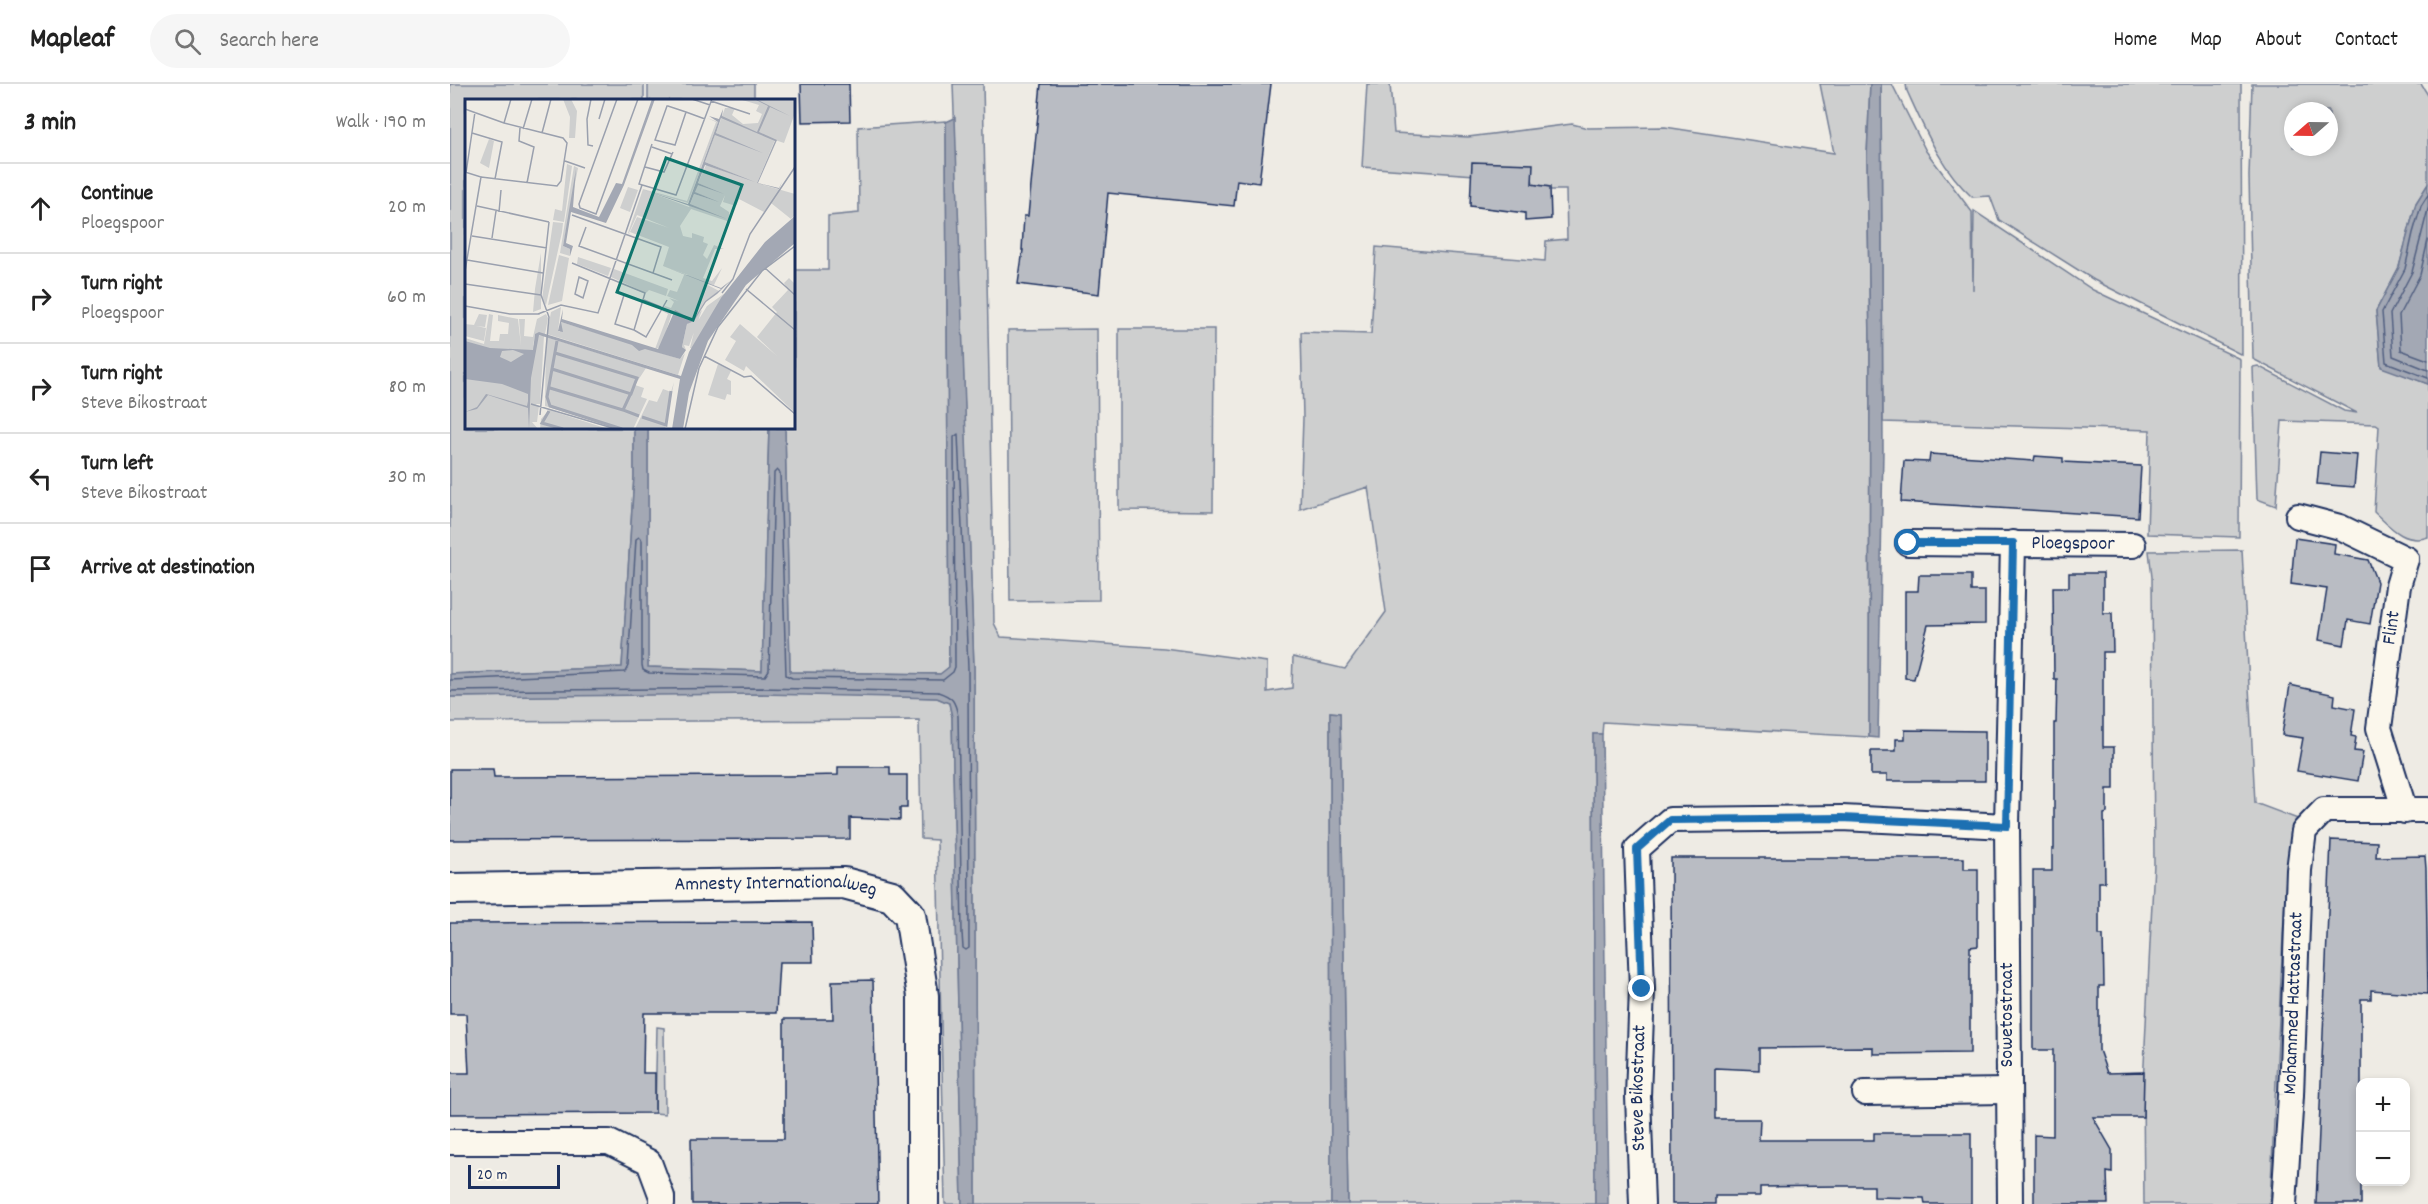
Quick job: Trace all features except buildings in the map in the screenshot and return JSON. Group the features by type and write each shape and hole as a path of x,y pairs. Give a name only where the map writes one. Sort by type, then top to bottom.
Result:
{"street":[{"name":"Flint","path":"2298,516 2340,527 2417,558 2398,586 2379,728 2417,811"},
{"name":"Ploegspoor","path":"1908,543 2133,545"},
{"name":"Ploegspoor","path":"2007,826 2013,543"},
{"name":"Mohammed Hattastraat","path":"2284,1204 2291,1095 2299,870 2304,831 2324,810 2417,811"},
{"name":"Steve Bikostraat","path":"1642,1204 1638,1096 1642,989 1637,849 1670,820 1842,818 2007,826"},
{"name":"Sowetostraat","path":"2007,826 2010,1204"},
{"name":"Amnesty Internationalweg","path":"450,889 844,883 892,896 910,915 923,996 923,1204"},
{"path":"1864,1093 2008,1091"},
{"path":"450,1142 609,1142 649,1162 662,1197 662,1204"}],"shaded area":[{"path":"450,84 644,84 644,99 465,99 465,429 634,429 634,476 622,667 450,674"},
{"path":"648,84 754,84 754,99 648,99"},
{"path":"953,84 983,84 994,623 1001,637 1164,648 1267,662 1267,692 1292,688 1293,657 1345,669 1386,612 1368,487 1300,509 1303,418 1301,332 1371,334 1376,247 1545,261 1546,241 1567,239 1566,190 1535,190 1532,179 1362,167 1367,84 1390,84 1394,133 1468,137 1572,124 1588,128 1665,127 1834,153 1820,84 1870,84 1867,157 1870,342 1869,737 1603,722 1602,734 1593,734 1595,1204 1348,1204 1340,713 1330,712 1331,1204 976,1204 974,668"},
{"path":"1881,84 1892,84 1926,151 1972,212 1973,290 1974,211 2093,290 2240,359 2239,537 2147,534 2150,430 1883,422"},
{"path":"1906,84 2241,84 2242,355 2094,280 1999,220 1990,196 1972,197 1942,161 1920,119"},
{"path":"2252,84 2421,84 2428,95 2428,184 2416,203 2399,267 2376,311 2381,366 2428,384 2428,537 2412,539 2405,537 2392,529 2374,512 2379,426 2376,424 2282,421 2276,506 2257,499 2253,367 2258,366 2344,411 2357,413 2253,359 2249,176"},
{"path":"946,121 949,667 941,674 790,672 785,429 795,429 795,270 828,270 828,216 859,213 858,127"},
{"path":"1097,329 1099,600 1010,601 1008,330"},
{"path":"1119,329 1214,329 1213,511 1119,510"},
{"path":"648,429 769,429 762,671 648,667"},
{"path":"2242,550 2255,803 2303,821 2293,839 2286,875 2270,1204 2144,1204 2143,1085 2154,863 2152,577 2149,551"},
{"path":"840,694 937,698 949,703 952,717 962,1204 945,1204 937,840 921,839 919,720 450,722 450,697"},
{"path":"657,1027 664,1028 665,1114 655,1113"}],"water":[{"path":"1870,84 1881,84 1883,449 1878,738 1869,737 1870,342 1867,157"},
{"path":"955,118 974,668 976,1204 962,1204 952,717 949,703 937,698 762,694 450,697 450,674 622,667 634,476 634,429 648,429 648,667 762,671 769,429 785,429 790,672 940,674 949,667 946,122"},
{"path":"2428,184 2428,384 2381,367 2376,311 2399,267 2416,203"},
{"path":"1330,712 1340,713 1348,1204 1331,1204"},
{"path":"1593,734 1602,734 1608,1204 1595,1204"}],"route":[{"path":"1642,989 1637,849 1670,820 1842,818 2007,826 2013,543 1908,543"}]}
